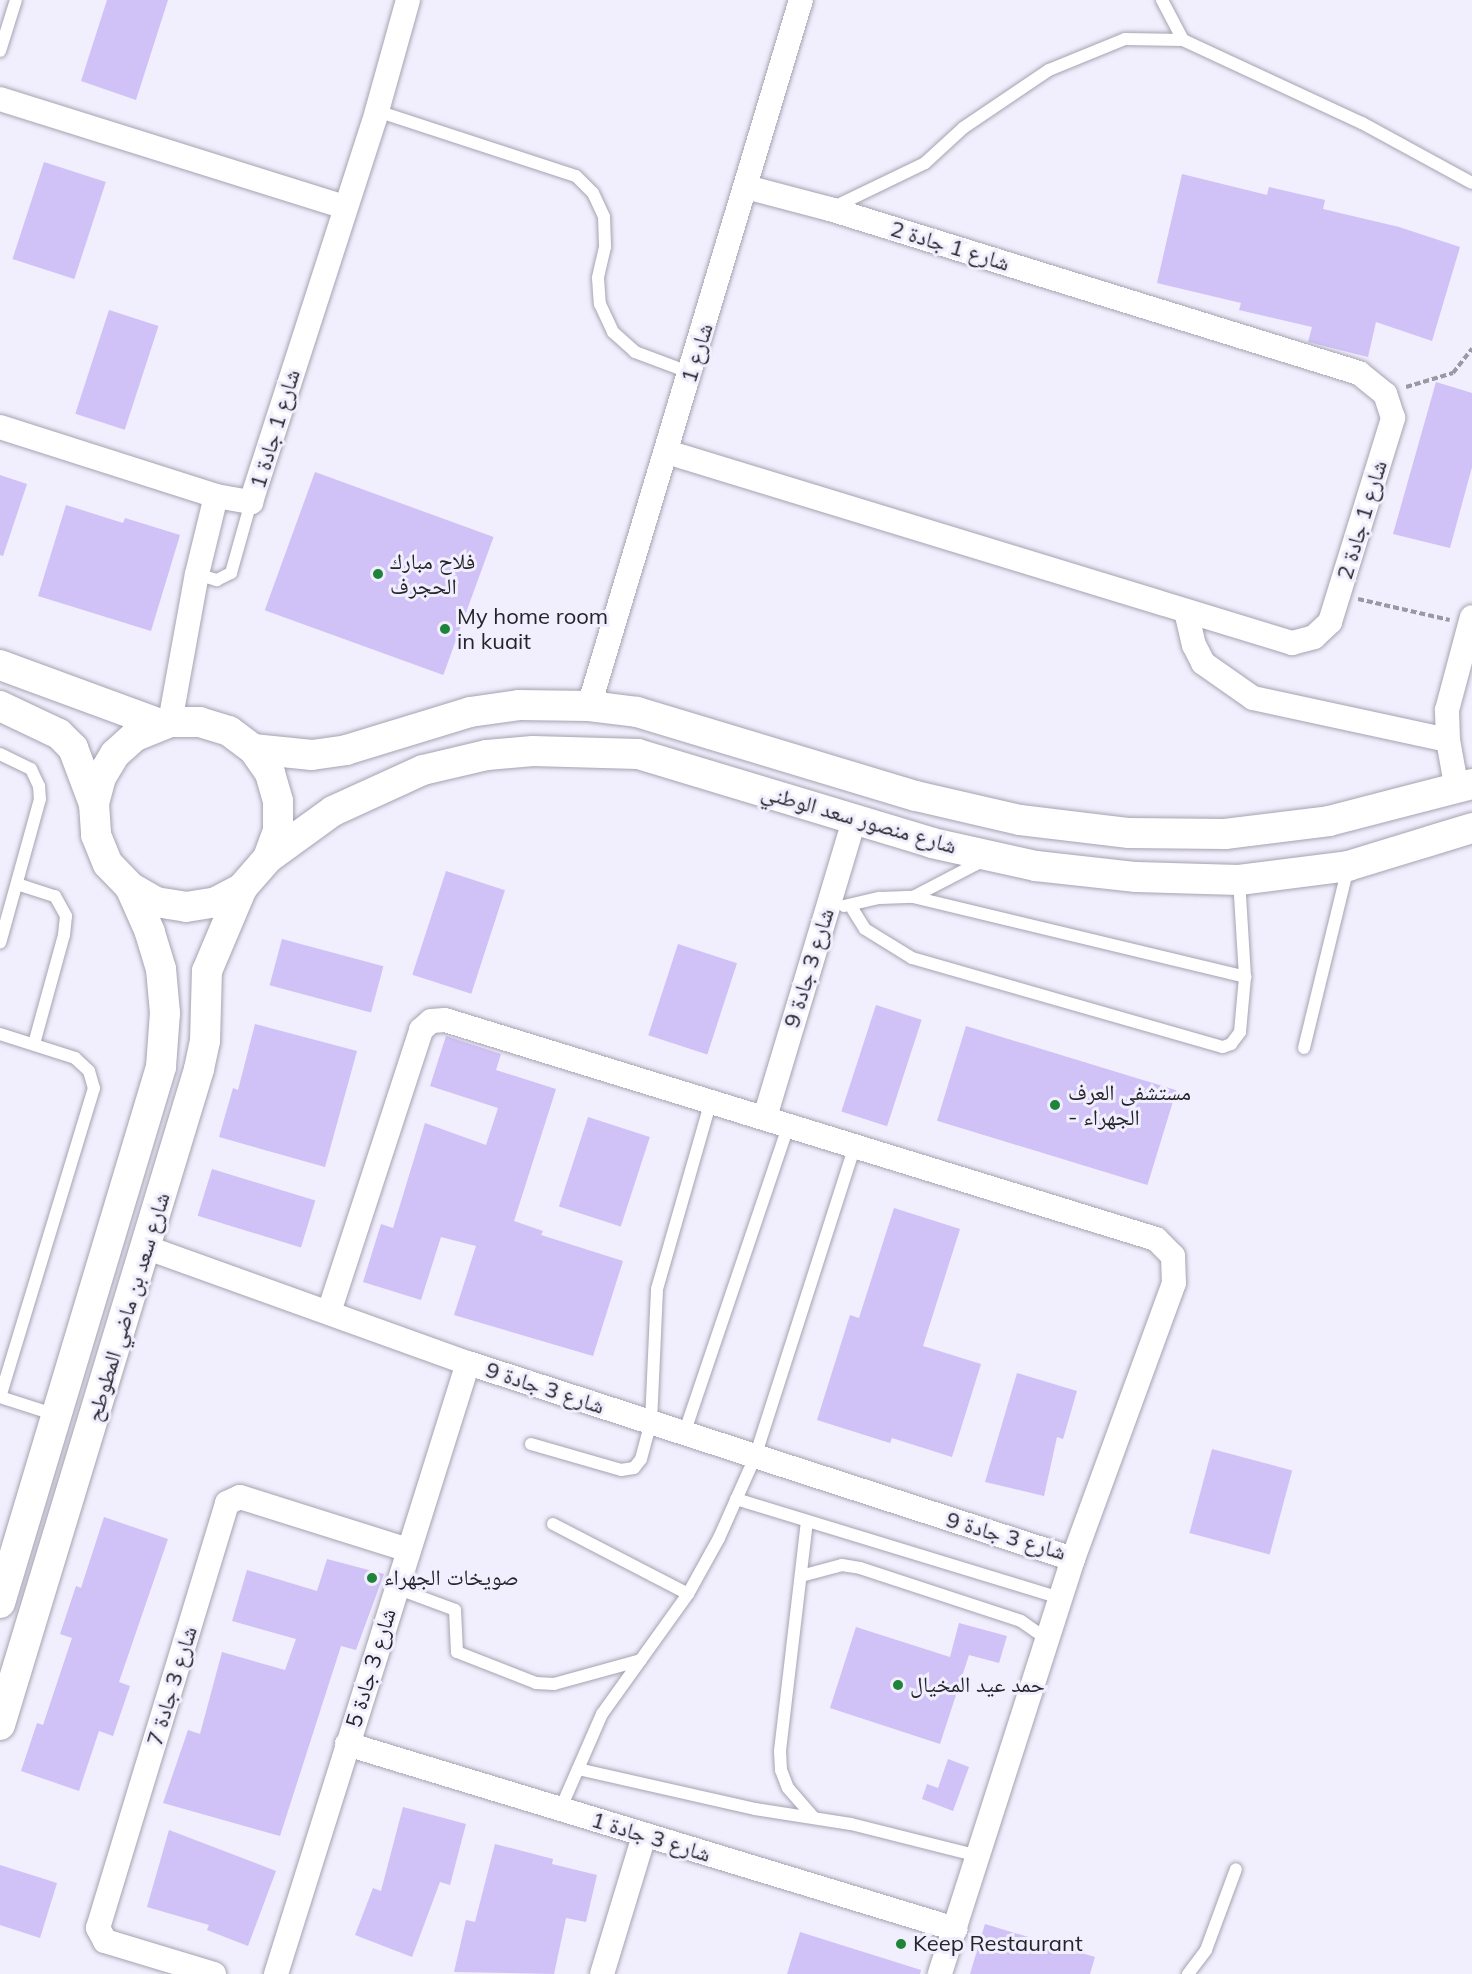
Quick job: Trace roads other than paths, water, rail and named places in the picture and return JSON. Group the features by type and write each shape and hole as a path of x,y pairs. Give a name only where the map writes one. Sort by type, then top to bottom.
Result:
{"street":[{"name":"شارع 1 جادة 1","path":"0,427 216,496 251,502 377,111 408,0"},
{"name":"شارع 1","path":"589,705 691,373 801,0"},
{"path":"0,99 345,207"},
{"name":"شارع 1 جادة 2","path":"667,452 1292,643 1322,630 1330,622 1393,418 1385,394 1359,374 830,209 746,187"},
{"path":"165,723 216,496"},
{"path":"1186,611 1194,645 1203,663 1253,698 1448,740"},
{"path":"1464,787 1448,740 1452,683 1471,621"},
{"path":"0,665 165,723"},
{"name":"شارع منصور سعد الوطني","path":"253,749 312,755 346,750 470,712 519,705 589,705 637,712 916,796 1020,820 1129,833 1225,834 1329,821 1464,787"},
{"path":"4,710 40,722 73,748 94,804 96,835 108,864 130,887 156,902 186,907 216,902 242,888 268,858 278,830 278,801 270,773 253,749 219,728 200,722 165,723 135,736 115,754 101,777 94,804"},
{"name":"شارع منصور سعد الوطني","path":"268,858 333,811 423,770 487,755 533,751 638,754 854,820 992,856 1036,866 1136,877 1239,880 1348,866 1472,828"},
{"name":"شارع 3 جادة 9","path":"765,1117 839,906 854,820"},
{"name":"شارع سعد بن ماضي المطوطح","path":"0,1604 161,1067 165,1013 161,969 150,932 130,887"},
{"name":"شارع سعد بن ماضي المطوطح","path":"0,1725 148,1248 203,1050 207,970 242,888"},
{"name":"شارع 3 جادة 9","path":"148,1248 468,1363 1073,1559 1174,1283 1173,1256 1156,1239 789,1124 445,1020 432,1021 421,1030 329,1312"},
{"name":"شارع 3 جادة 5","path":"276,1974 468,1363"},
{"name":"شارع 3 جادة 7","path":"214,1974 105,1941 98,1928 227,1503 240,1497 408,1550"},
{"path":"940,1974 1073,1559"},
{"name":"شارع 3 جادة 1","path":"347,1744 955,1929"},
{"path":"602,1974 644,1836"}],"lane":[{"path":"0,51 16,0"},
{"path":"1162,0 1183,40"},
{"path":"830,209 925,163 963,128 1049,70 1125,39 1183,40 1362,123 1472,183"},
{"path":"377,111 576,176 593,193 604,217 605,247 598,278 600,304 613,332 636,352 691,373"},
{"path":"197,574 217,580 231,573 251,502"},
{"path":"0,754 26,764 39,786 38,815 0,943"},
{"path":"913,897 992,856"},
{"path":"1304,1048 1348,866"},
{"path":"839,906 865,929 912,958 1214,1048 1231,1044 1237,1039 1245,977 1239,880"},
{"path":"18,884 55,896 66,916 64,935 34,1044"},
{"path":"839,906 880,898 913,897 1245,977"},
{"path":"0,1034 75,1058 89,1071 94,1088 0,1397 57,1416"},
{"path":"531,1444 627,1470 641,1459 651,1422 657,1289 711,1101"},
{"path":"684,1434 789,1124"},
{"path":"560,1810 602,1714 688,1594 755,1457 855,1145"},
{"path":"736,1499 1060,1598"},
{"path":"807,1521 781,1770 798,1804 814,1818"},
{"path":"553,1524 688,1594"},
{"path":"801,1576 842,1565 861,1568 1021,1621 1047,1639"},
{"path":"396,1588 455,1610 457,1652 536,1683 554,1684 641,1660"},
{"path":"578,1769 814,1818 978,1856"},
{"path":"1188,1974 1206,1950 1236,1869"}],"place":[{"name":"فلاح مبارك الحجرف","path":"378,574"},
{"name":"My home room in kuait","path":"445,629"},
{"name":"مستشفى العرف - الجهراء","path":"1055,1105"},
{"name":"صويخات الجهراء","path":"372,1578"},
{"name":"حمد عيد المخيال","path":"898,1685"},
{"name":"Keep Restaurant","path":"901,1944"}]}
